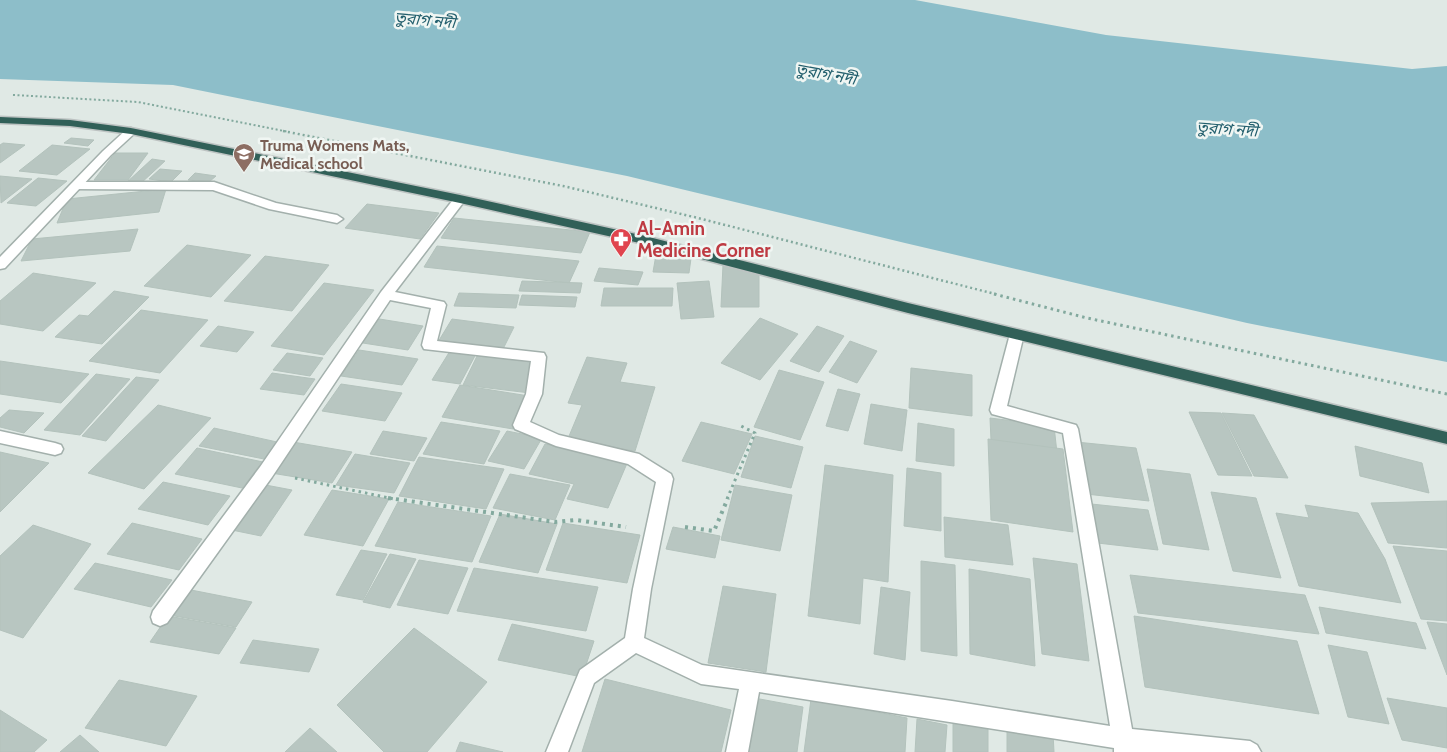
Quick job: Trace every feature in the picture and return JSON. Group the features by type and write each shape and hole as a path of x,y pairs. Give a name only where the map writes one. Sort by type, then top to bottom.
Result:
{"highway":[{"path":"0,120 70,123 130,131 460,199 645,240 1017,334 1447,438"}],"street":[{"path":"0,264 130,131"},
{"path":"78,186 214,186 274,206 337,219"},
{"path":"160,617 266,472 386,295 460,199"},
{"path":"386,295 439,305 429,345 539,357 534,394 521,426 556,440 633,459 664,479 634,643 587,677 556,752"},
{"path":"1017,334 998,410 1070,429 1124,745"},
{"path":"0,437 55,449"},
{"path":"634,643 702,674 952,711 1124,745 1250,752"},
{"path":"737,752 751,682"}],"path":[{"path":"9,94 138,102 563,186 698,218 1088,318 1447,394"},
{"path":"266,472 394,499 554,522 576,520 714,532 755,432 739,425"}],"water":[{"name":"তুরাগ নদী","path":"0,0 915,0 1106,35 1412,69 1447,66 1447,362 1247,323 627,176 173,85 0,79"}],"building":[{"path":"71,138 94,140 88,146 64,143"},
{"path":"3,143 25,145 0,163 0,145"},
{"path":"52,145 90,149 57,175 19,171"},
{"path":"115,153 148,153 128,180 94,180"},
{"path":"152,159 165,161 140,184 126,183"},
{"path":"160,169 182,171 171,182 149,179"},
{"path":"195,173 216,176 209,182 188,180"},
{"path":"0,176 32,179 1,203"},
{"path":"38,178 67,181 36,206 7,203"},
{"path":"166,189 159,212 57,223 67,199"},
{"path":"367,204 439,213 420,239 345,228"},
{"path":"454,218 590,232 581,253 441,238"},
{"path":"138,229 130,251 21,261 32,239"},
{"path":"187,245 251,255 211,297 144,286"},
{"path":"437,246 579,261 569,283 424,267"},
{"path":"657,249 692,251 689,273 653,272"},
{"path":"265,256 329,265 292,311 224,301"},
{"path":"723,265 759,266 759,307 721,307"},
{"path":"599,268 643,272 638,285 594,281"},
{"path":"33,273 96,283 43,331 0,324 0,301"},
{"path":"522,281 582,283 580,293 519,291"},
{"path":"709,281 714,317 681,319 677,283"},
{"path":"324,283 374,290 324,355 271,346"},
{"path":"604,288 673,288 672,306 601,306"},
{"path":"114,291 149,297 102,344 55,337 79,315 88,316"},
{"path":"459,293 519,295 516,308 454,306"},
{"path":"522,295 577,297 575,307 519,305"},
{"path":"141,310 208,320 160,373 89,361"},
{"path":"367,317 423,326 408,350 350,341"},
{"path":"760,318 798,334 760,380 721,363"},
{"path":"452,319 514,327 502,351 438,342"},
{"path":"218,326 254,332 237,352 200,346"},
{"path":"817,326 844,336 819,372 790,361"},
{"path":"850,341 877,351 857,383 829,372"},
{"path":"359,350 418,359 402,385 341,376"},
{"path":"450,351 476,354 460,384 432,380"},
{"path":"287,353 323,358 310,376 273,370"},
{"path":"478,354 534,361 530,393 463,385"},
{"path":"587,357 627,363 620,382 655,387 635,451 567,441 582,405 568,403"},
{"path":"0,361 89,374 61,403 0,394"},
{"path":"911,368 972,375 972,416 909,408"},
{"path":"779,370 824,382 800,440 754,427"},
{"path":"272,373 315,379 304,395 260,389"},
{"path":"96,374 130,379 80,435 44,430"},
{"path":"136,377 159,380 106,441 82,436"},
{"path":"341,384 402,393 385,421 322,411"},
{"path":"460,385 529,396 513,429 442,417"},
{"path":"838,389 860,394 848,431 826,426"},
{"path":"871,404 907,410 902,451 864,444"},
{"path":"158,405 211,418 144,489 88,473"},
{"path":"9,410 44,413 24,433 0,427 0,418"},
{"path":"1189,412 1221,413 1252,476 1218,475"},
{"path":"1222,413 1254,415 1288,478 1254,476"},
{"path":"990,418 1054,426 1059,471 992,462"},
{"path":"441,422 500,431 484,464 423,454"},
{"path":"701,422 752,434 734,474 682,461"},
{"path":"918,423 954,429 954,466 916,461"},
{"path":"214,428 277,442 264,459 199,446"},
{"path":"383,431 427,438 414,461 370,454"},
{"path":"507,431 542,438 524,469 488,461"},
{"path":"755,436 803,447 791,488 741,477"},
{"path":"988,439 1063,449 1073,532 991,520"},
{"path":"287,441 352,452 332,483 265,472"},
{"path":"1076,442 1136,448 1149,501 1086,494"},
{"path":"545,444 628,461 608,508 567,499 574,484 529,474"},
{"path":"1355,446 1422,463 1429,493 1360,476"},
{"path":"197,448 263,462 242,488 175,474"},
{"path":"0,452 49,463 0,512"},
{"path":"355,454 410,463 394,493 336,485"},
{"path":"419,457 504,469 486,509 399,496"},
{"path":"825,465 893,475 888,582 863,578 860,624 808,616"},
{"path":"907,468 941,473 941,531 904,526"},
{"path":"1147,469 1190,474 1209,550 1163,544"},
{"path":"510,474 570,485 555,520 493,508"},
{"path":"163,482 230,496 208,525 138,509"},
{"path":"255,483 292,490 261,536 222,528"},
{"path":"735,485 792,495 780,551 721,540"},
{"path":"332,490 389,499 363,546 304,535"},
{"path":"1211,492 1256,498 1281,578 1233,571"},
{"path":"1447,501 1447,548 1388,543 1371,503"},
{"path":"398,502 491,516 472,562 375,546"},
{"path":"1082,503 1148,510 1158,550 1089,542"},
{"path":"1305,505 1358,513 1385,559 1401,603 1299,586 1276,513 1309,518"},
{"path":"500,514 557,524 538,573 479,562"},
{"path":"944,517 1008,525 1013,565 945,557"},
{"path":"132,523 202,539 179,570 107,554"},
{"path":"563,523 640,535 627,583 546,570"},
{"path":"33,525 91,544 23,638 0,630 0,556"},
{"path":"673,527 720,536 715,558 666,549"},
{"path":"1393,546 1447,551 1447,621 1421,619"},
{"path":"361,550 387,554 363,600 336,595"},
{"path":"390,554 416,559 390,608 363,602"},
{"path":"1033,558 1077,564 1089,661 1042,654"},
{"path":"419,560 468,568 448,614 397,605"},
{"path":"921,561 955,565 957,656 921,651"},
{"path":"95,563 172,580 151,607 74,589"},
{"path":"474,568 598,587 586,631 457,611"},
{"path":"969,569 1030,579 1035,666 970,654"},
{"path":"1130,575 1305,595 1319,634 1138,613"},
{"path":"723,586 776,594 766,672 708,663"},
{"path":"881,587 910,592 905,660 874,654"},
{"path":"186,589 252,602 236,627 169,615"},
{"path":"1319,607 1416,623 1426,649 1326,633"},
{"path":"168,616 236,628 219,654 150,642"},
{"path":"1134,616 1297,641 1319,714 1145,687"},
{"path":"1427,622 1447,624 1447,675"},
{"path":"512,624 594,641 582,677 498,660"},
{"path":"414,628 487,682 427,752 384,752 337,705"},
{"path":"253,640 319,649 309,672 240,663"},
{"path":"1328,645 1367,652 1389,724 1348,717"},
{"path":"605,679 731,710 721,752 582,752"},
{"path":"119,680 197,696 166,746 85,728"},
{"path":"738,695 803,707 797,752 727,752"},
{"path":"1387,698 1447,708 1447,748 1402,740"},
{"path":"811,699 907,718 905,752 804,752"},
{"path":"0,710 47,740 34,752 0,752"},
{"path":"917,719 947,725 945,752 915,752"},
{"path":"953,721 988,728 988,752 953,752"},
{"path":"1007,724 1053,733 1054,752 1007,752"},
{"path":"310,728 337,752 285,752"},
{"path":"80,735 99,752 60,752"},
{"path":"460,742 503,752 456,752"}],"place":[{"name":"Truma Womens Mats, Medical school","path":"244,173"},
{"name":"Al-Amin Medicine Corner","path":"621,258"}]}
